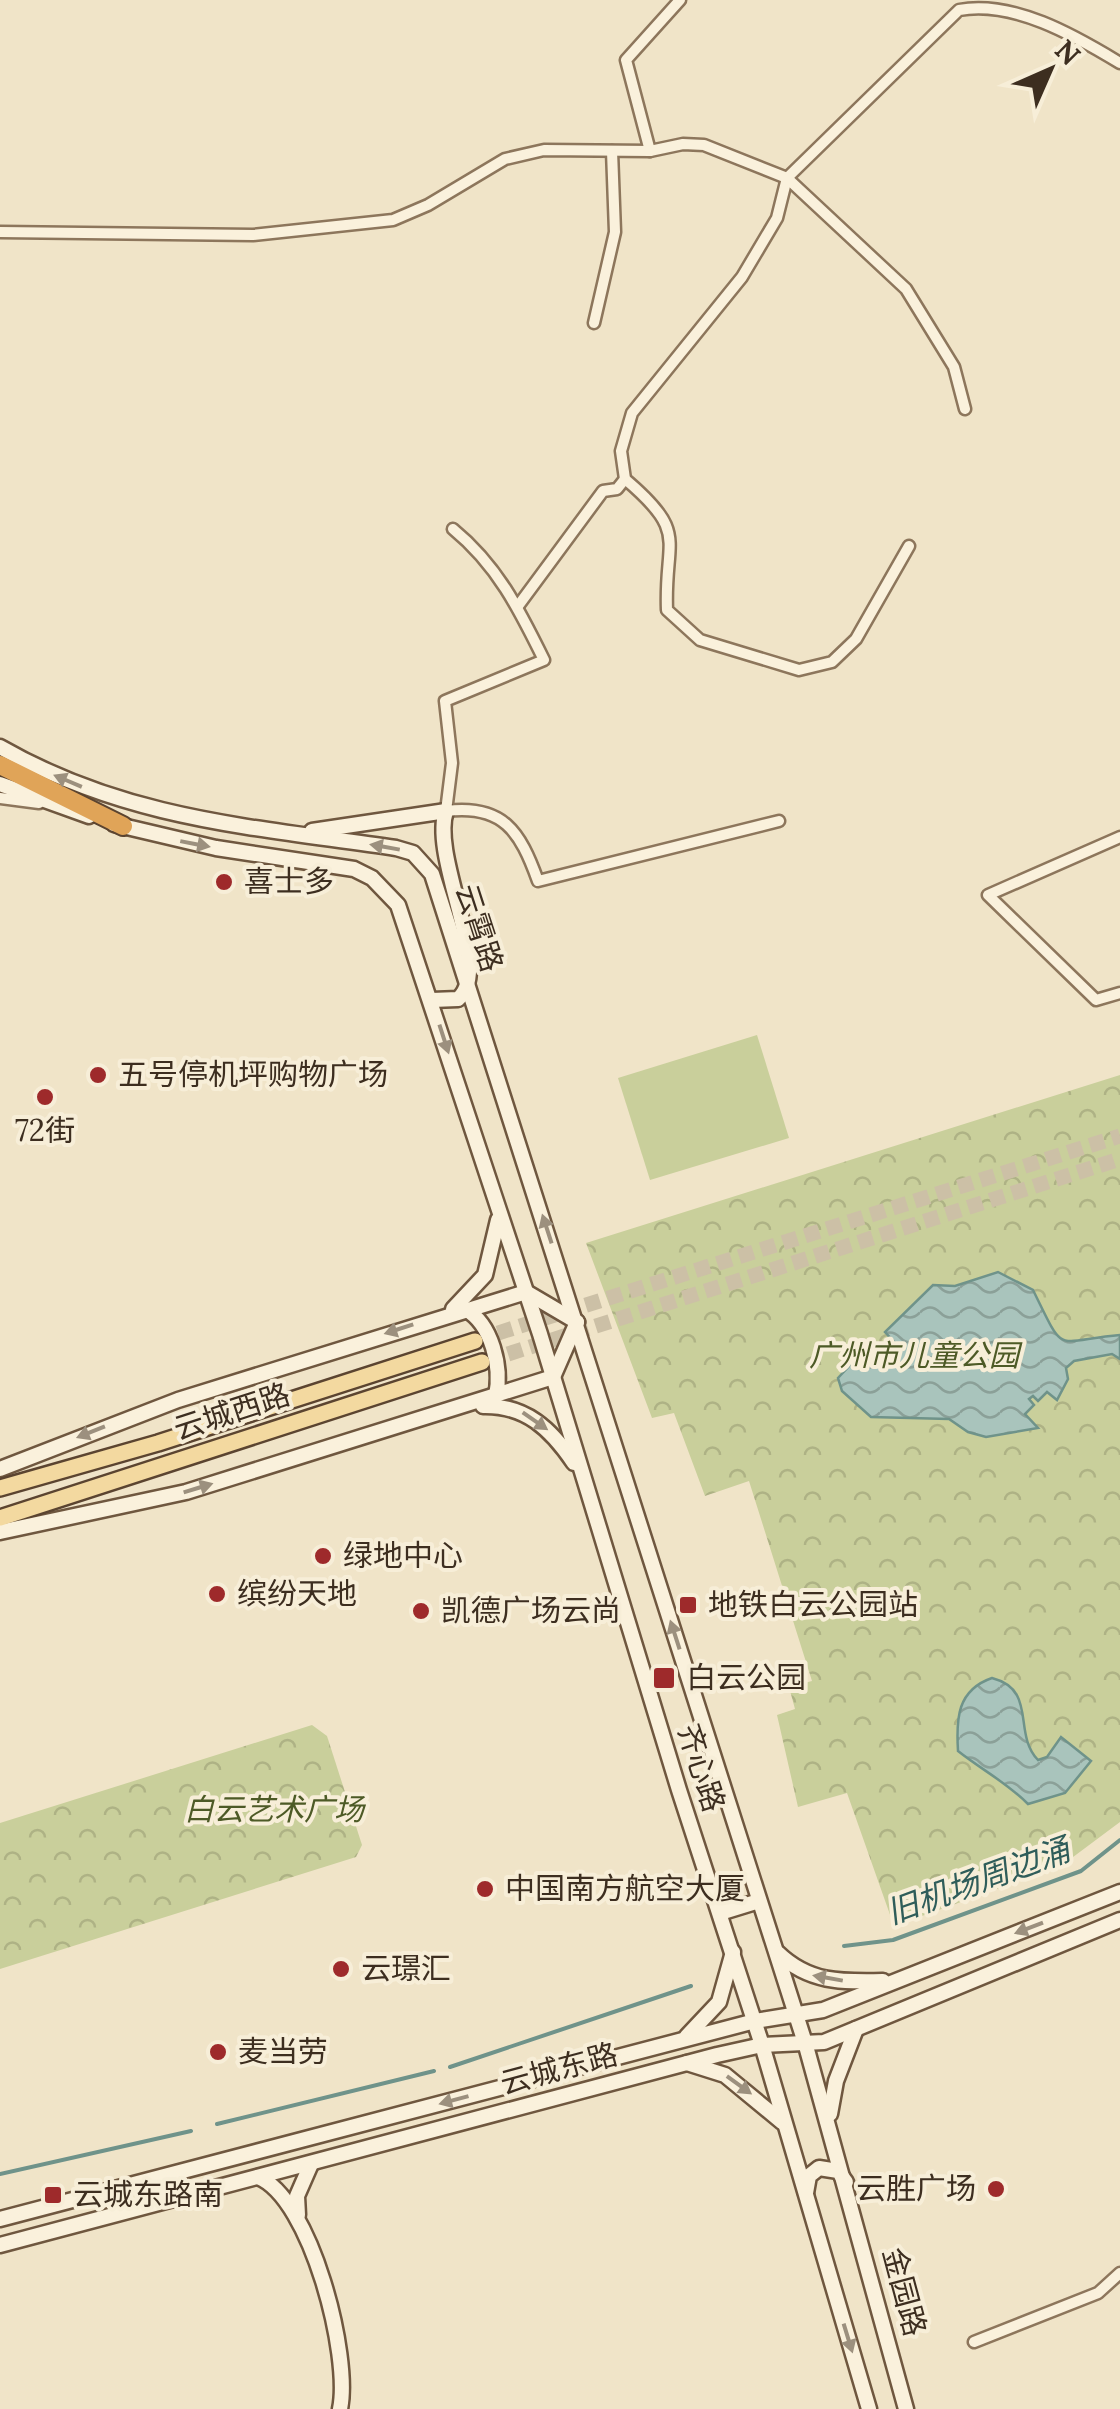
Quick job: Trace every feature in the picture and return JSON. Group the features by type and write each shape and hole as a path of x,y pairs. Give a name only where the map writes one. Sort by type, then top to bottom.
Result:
{"highway":[{"path":"0,765 123,826"}],"main road":[{"name":"云霄路","path":"0,746 78,786 185,819 396,848 423,860 432,874 577,1322"},
{"path":"0,784 123,826 216,848 334,864 372,878 398,904 526,1292 577,1322 553,1377 186,1492 0,1532"},
{"path":"294,833 446,811 442,852 465,937 468,984 466,993 450,1002 432,1000"},
{"path":"445,1315 476,1288 491,1261 498,1212 491,1185"},
{"path":"0,1469 150,1410 526,1292"},
{"name":"齐心路","path":"526,1292 762,2045"},
{"path":"464,1309 485,1328 497,1366 496,1396"},
{"name":"齐心路","path":"577,1322 796,2017"},
{"name":"云城西路","path":"0,1488 158,1443 475,1340"},
{"name":"云城西路","path":"0,1518 482,1362"},
{"path":"468,1406 504,1406 527,1414 559,1441 582,1474"},
{"name":"云城东路","path":"0,2219 754,2021 823,2010 889,1980 1120,1892"},
{"path":"720,1913 759,1901"},
{"name":"云城东路","path":"0,2245 687,2063 762,2045 806,2046 1120,1920"},
{"path":"775,1950 798,1970 830,1982 889,1980"},
{"path":"684,2039 718,2002 733,1951"},
{"name":"金园路","path":"796,2017 847,2182 906,2409"},
{"path":"828,2120 836,2081 856,2029"},
{"path":"762,2045 869,2409"},
{"path":"624,2055 630,2078"},
{"path":"687,2063 726,2075 783,2122"},
{"path":"373,2121 380,2144"},
{"path":"311,2164 296,2196 300,2222 337,2338 343,2374 340,2409"},
{"path":"806,2199 809,2176 819,2168 838,2171 847,2182"},
{"path":"258,2177 278,2187 300,2222"}],"street":[{"path":"650,150 626,60 629,51 680,0"},
{"path":"909,546 856,639 832,662 799,670 700,640 667,610 671,530 655,504 625,479 621,450 632,413 742,277 776,218 787,178 959,10 992,0 1069,32 1120,63"},
{"path":"0,232 253,235 392,220 428,205 505,159 544,150 704,146 787,178 906,289 954,367 965,409"},
{"path":"594,323 615,232 612,151"},
{"path":"518,606 602,490 617,488 625,479"},
{"path":"453,529 475,547 518,606 544,660 445,702 452,763 446,811 471,808 498,815 526,848 538,881 780,821"},
{"path":"0,798 77,812"},
{"path":"1120,837 988,895 1096,1000 1120,993"},
{"path":"974,2342 1098,2293 1120,2272"}],"green space":[{"path":"757,1035 789,1138 650,1180 618,1078"},
{"name":"广州市儿童公园","path":"1120,1075 1120,1822 1061,1866 894,1926 847,1793 798,1807 777,1715 795,1709 789,1687 812,1681 749,1481 705,1496 674,1413 652,1418 586,1243"},
{"name":"白云艺术广场","path":"312,1725 327,1736 362,1845 356,1857 0,1969 0,1823"}],"water":[{"path":"998,1272 1033,1290 1051,1326 1064,1340 1120,1335 1120,1359 1112,1354 1074,1361 1066,1368 1068,1379 1057,1400 1047,1392 1038,1401 1033,1396 1029,1399 1034,1405 1025,1414 1038,1428 986,1437 968,1432 949,1419 871,1417 842,1391 838,1378 853,1362 884,1359 898,1346 885,1332 933,1285 955,1286"},
{"path":"992,1678 1015,1692 1030,1749 1038,1760 1047,1757 1061,1737 1091,1761 1065,1793 1028,1804 958,1751 959,1717 965,1698 980,1683"}],"waterway":[{"name":"旧机场周边涌","path":"844,1946 893,1940 1081,1871 1120,1840"},
{"name":"旧机场周边涌","path":"450,2067 691,1986"},
{"name":"旧机场周边涌","path":"217,2124 434,2071"},
{"name":"旧机场周边涌","path":"0,2174 191,2131"}],"tunnel":[{"path":"476,1340 1120,1136"},
{"path":"486,1361 1120,1159"}],"place":[{"name":"喜士多","path":"224,882"},
{"name":"五号停机坪购物广场","path":"98,1075"},
{"name":"72街","path":"45,1097"},
{"name":"绿地中心","path":"323,1556"},
{"name":"缤纷天地","path":"217,1594"},
{"name":"地铁白云公园站","path":"688,1605"},
{"name":"凯德广场云尚","path":"421,1611"},
{"name":"白云公园","path":"664,1678"},
{"name":"中国南方航空大厦","path":"485,1889"},
{"name":"云璟汇","path":"341,1969"},
{"name":"麦当劳","path":"218,2052"},
{"name":"云胜广场","path":"996,2189"},
{"name":"云城东路南","path":"53,2195"}]}
